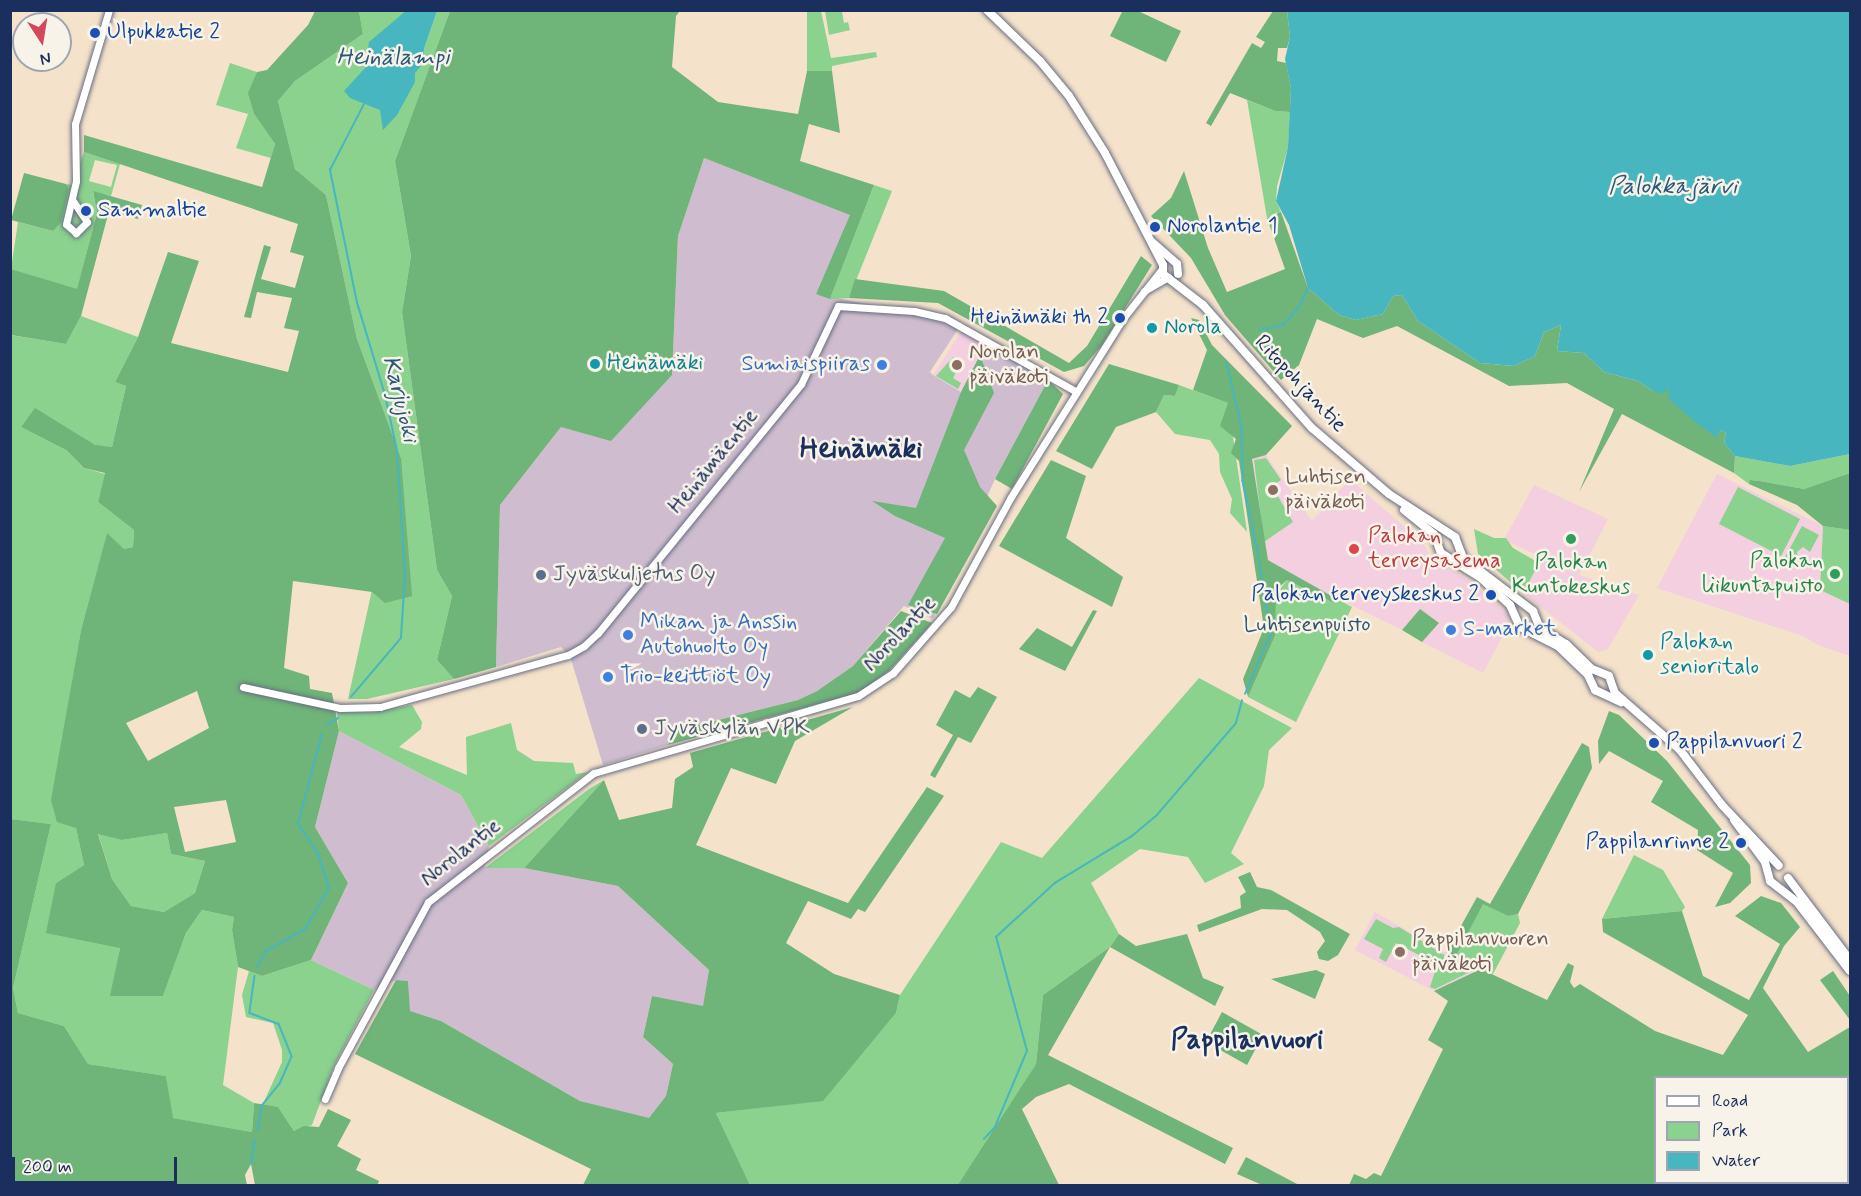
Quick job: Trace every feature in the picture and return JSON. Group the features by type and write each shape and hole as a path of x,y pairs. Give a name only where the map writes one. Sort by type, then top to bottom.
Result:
{"main road":[{"path":"987,10 1040,61 1069,96 1086,121 1149,239 1165,265 1172,276 1179,266 1165,265"},
{"name":"Ritopohjantie","path":"1172,276 1312,428 1431,531 1438,544"},
{"name":"Ritopohjantie","path":"1389,494 1448,534"},
{"path":"1629,706 1601,693 1593,686 1584,671 1558,646 1518,625 1513,608 1481,578 1441,552 1438,544 1448,534 1455,537 1463,558 1527,608 1535,617 1540,628 1600,674 1609,676 1611,685 1629,706 1663,738 1680,750 1691,767 1728,811 1779,866 1786,870 1788,878 1851,960"},
{"path":"1448,555 1458,548"},
{"path":"1516,615 1527,608"},
{"path":"1527,628 1535,617"},
{"path":"1593,686 1600,674"},
{"path":"1601,693 1611,685"},
{"path":"1728,811 1761,856 1770,881 1797,902 1851,971"},
{"path":"1768,873 1779,866"},
{"path":"1778,885 1788,878"}],"street":[{"path":"73,201 75,124 109,10"},
{"name":"Norolantie","path":"325,1099 347,1050 428,902 594,773 858,696 893,673 951,607 1011,497 1142,293 1165,265"},
{"name":"Norolantie","path":"1142,293 1172,276"},
{"name":"Heinämäentie","path":"243,687 337,706 357,707 413,700 568,655 584,646 598,633 801,384 838,306 914,310 945,318 1077,392"}],"shaded area":[{"path":"704,158 851,215 816,294 924,315 958,329 930,372 933,375 961,392 986,345 1048,380 995,479 933,619 904,606 853,666 817,691 798,700 675,731 668,745 603,765 570,656 561,647 496,667 500,505 561,427 672,375 678,236"},
{"name":"Norolan päiväkoti","path":"962,331 986,345 961,392 933,375"},
{"name":"Palokan terveysasema","path":"1266,455 1312,521 1350,479 1424,544 1429,555 1474,584 1508,615 1509,624 1483,673 1422,642 1439,623 1420,609 1402,630 1289,575 1268,560 1252,459"},
{"path":"1717,474 1823,526 1820,590 1850,604 1850,656 1818,645 1803,636 1657,588"},
{"path":"1534,485 1608,519 1579,575 1639,595 1608,649 1598,652 1523,593 1542,557 1504,540"},
{"path":"339,731 461,795 489,846 485,868 524,868 618,886 709,970 703,1007 652,996 643,1037 673,1064 666,1096 649,1119 580,1101 441,1021 409,1011 408,981 396,980 374,990 311,960 348,883 315,827"},
{"name":"Pappilanvuoren päiväkoti","path":"1375,912 1446,953 1481,969 1434,991 1355,950"}],"green space":[{"path":"1123,10 1138,11 1181,31 1166,62 1110,36"},
{"path":"315,11 359,11 363,34 295,81 278,101 295,169 326,195 357,339 401,458 412,596 385,603 372,592 293,581 284,668 309,676 310,689 332,693 339,731 315,827 348,883 311,960 262,976 238,967 232,930 234,917 202,910 186,933 163,996 110,996 120,948 46,933 56,883 84,865 76,828 57,822 51,800 81,630 107,533 124,549 133,547 134,530 98,502 105,473 84,468 66,450 21,427 35,408 95,445 112,447 126,386 115,382 138,337 168,252 199,261 171,343 288,372 299,331 284,328 292,298 257,292 251,318 244,317 264,245 271,247 261,279 295,288 304,256 290,252 298,224 84,152 84,135 262,187 275,144 254,114 248,93 257,72 267,70 308,25","holes":["197,691 209,728 148,761 126,723","226,800 236,842 185,852 174,807","167,833 171,854 205,861 195,893 164,912 131,906 112,879 98,834 122,840"]},
{"path":"359,11 410,11 425,61 424,49 437,11 450,11 395,161 411,256 402,312 437,570 452,596 437,660 454,679 367,699 348,699 401,458 357,339 326,195 295,169 278,101 295,81 363,34"},
{"path":"450,11 680,11 676,16 672,67 718,102 798,114 807,71 832,71 840,133 809,124 800,161 874,185 830,299 816,294 850,215 704,158 678,236 672,375 611,441 561,427 500,505 496,667 454,679 437,660 452,596 437,570 402,312 411,256 395,161"},
{"path":"807,11 821,11 831,58 876,52 877,57 832,66 832,71 807,71"},
{"path":"825,11 846,11 842,12 844,23 848,22 850,30 829,35"},
{"path":"1273,11 1287,11 1290,37 1287,48 1278,48 1277,61 1286,63 1291,88 1290,112 1275,111 1230,93 1211,126 1206,123 1252,43 1261,48 1265,42 1256,37"},
{"path":"230,63 257,72 249,93 254,114 275,144 271,158 236,148 248,114 216,105"},
{"path":"1247,100 1275,111 1290,112 1288,148 1277,186 1276,201 1281,212 1267,218"},
{"path":"84,152 120,164 111,196 93,192 97,213 77,290 11,269 18,222 53,231 69,188 66,184 72,185","holes":["95,160 117,165 111,187 89,181"]},
{"path":"1184,171 1208,248 1227,292 1285,269 1267,218 1281,212 1308,288 1339,315 1356,320 1383,314 1393,296 1402,295 1418,321 1480,363 1514,366 1535,356 1544,332 1561,325 1557,351 1584,353 1604,372 1638,381 1653,391 1669,388 1716,436 1722,430 1726,433 1724,443 1735,456 1734,473 1622,414 1579,492 1614,409 1567,383 1509,386 1397,326 1363,338 1317,319 1299,365 1281,380 1225,315 1191,258 1151,216 1171,198"},
{"path":"24,173 66,184 69,188 61,222 53,231 11,220"},
{"path":"874,185 892,191 849,298 830,299"},
{"path":"93,191 142,205 138,219 109,211 81,316 66,344 11,335 11,269 77,289 97,213"},
{"path":"1141,256 1152,265 1102,345 1084,366 1064,372 938,303 849,298 855,279 944,291 1069,363 1087,346"},
{"path":"81,316 138,337 115,382 126,386 112,447 95,446 35,409 21,427 66,450 84,468 105,474 98,502 134,530 133,547 124,549 107,534 81,630 52,800 76,828 84,865 56,883 120,948 111,996 163,996 186,933 202,910 234,917 232,930 238,967 223,1085 254,1103 252,1132 172,1118 166,1076 88,1064 64,1026 18,1013 13,988 51,824 11,819 10,335 66,344"},
{"path":"1191,318 1199,320 1212,345 1292,426 1266,455 1252,459 1268,560 1337,599 1334,603 1287,580 1276,590 1275,636 1248,697 1243,679 1264,628 1239,461 1231,453 1236,439 1220,426 1228,403 1193,390 1207,350"},
{"path":"980,355 994,393 964,450 980,487 997,506 937,614 908,605 945,538 895,516 872,501 916,508 961,392"},
{"path":"953,357 962,361 953,378 961,383 958,389 936,376"},
{"path":"1109,364 1179,385 1175,396 1164,395 1156,412 1116,427 1092,469 1056,451"},
{"path":"1048,380 1063,394 1012,489 995,479"},
{"path":"1179,385 1228,403 1247,532 1230,513 1232,499 1220,472 1219,454 1210,440 1175,434 1156,412 1164,395 1175,396"},
{"path":"1850,454 1850,473 1804,489 1751,480 1749,484 1734,473 1735,456 1790,466"},
{"path":"1266,458 1281,480 1272,486 1293,522 1264,542 1254,460"},
{"path":"1051,460 1086,476 1066,538 1123,577 1112,607 999,546"},
{"path":"1850,473 1850,530 1823,526 1797,505 1749,484 1750,480 1804,489"},
{"path":"1738,487 1800,519 1781,556 1719,524"},
{"path":"1802,526 1819,535 1810,552 1803,547 1797,552 1798,559 1784,559"},
{"name":"Palokan liikuntapuisto","path":"1823,526 1850,530 1850,604 1820,590"},
{"path":"1474,529 1494,538 1506,538 1513,548 1539,563 1523,593 1478,554"},
{"name":"Luhtisenpuisto","path":"1287,580 1334,603 1337,599 1352,607 1296,722 1248,697 1275,636 1274,597"},
{"path":"1420,609 1439,623 1422,642 1402,630"},
{"path":"1093,610 1097,611 1065,671 1019,649 1037,628 1072,647"},
{"path":"901,611 932,623 889,671 858,693 668,745 675,731 798,700 817,691 853,666"},
{"path":"1199,678 1292,728 1269,750 1264,786 1231,853 1244,864 1205,883 1188,857 1140,849 1091,883 1119,934 1110,947 1043,995 1036,1064 961,1184 750,1185 716,1113 823,1100 896,1013 900,995 1001,842 1042,858"},
{"path":"978,687 997,697 971,743 958,737 935,778 930,775 953,735 936,725 955,690 970,698"},
{"path":"412,705 422,722 421,729 399,747 467,775 466,737 511,723 517,750 534,761 573,763 576,774 588,772 489,846 461,795 339,731 337,712 372,712"},
{"path":"853,707 795,741 776,784 731,768 696,845 848,903 927,787 944,796 865,912 858,909 851,919 808,901 786,943 834,974 900,995 896,1013 823,1101 716,1113 750,1185 583,1185 591,1169 355,1054 396,980 408,981 410,1011 441,1021 580,1101 649,1118 666,1096 673,1064 643,1037 652,996 703,1006 709,970 618,886 524,868 604,780 619,820 672,808 675,779 693,767 690,753"},
{"path":"1609,711 1619,715 1667,761 1750,865 1751,883 1730,903 1715,907 1733,873 1697,850 1698,830 1651,802 1663,781 1609,751 1599,764 1598,741"},
{"path":"1582,743 1589,747 1592,768 1518,914 1508,916 1483,904 1455,958 1446,953 1477,897 1490,904"},
{"path":"604,780 524,868 485,868 589,789"},
{"path":"11,819 51,824 13,988 18,1013 64,1026 88,1064 166,1076 173,1118 252,1132 254,1103 278,1107 294,1131 304,1126 319,1127 328,1109 351,1120 337,1146 361,1159 356,1170 379,1181 377,1186 255,1185 251,1164 245,1175 247,1185 11,1186"},
{"path":"98,833 122,840 167,833 171,854 205,861 195,893 164,912 131,906 112,879"},
{"path":"1634,855 1663,870 1685,907 1682,911 1602,919"},
{"path":"1250,872 1257,887 1271,890 1350,934 1338,955 1328,961 1319,959 1317,952 1325,941 1320,932 1287,910 1262,909 1199,932 1197,925 1241,908 1240,896 1246,892 1238,877"},
{"path":"1761,896 1781,903 1800,927 1784,946 1763,988 1808,1052 1850,1027 1850,1185 1349,1185 1354,1174 1366,1179 1374,1173 1381,1176 1443,1049 1428,1040 1448,1001 1434,991 1481,969 1547,1000 1568,963 1574,966 1570,982 1574,988 1580,984 1655,1031 1723,1055 1748,1015 1603,932 1602,919 1682,911 1703,976 1749,1000 1780,944 1735,916"},
{"path":"1483,903 1508,916 1518,914 1520,923 1493,974 1455,958"},
{"path":"1376,919 1393,928 1399,927 1449,958 1476,969 1435,989 1430,987 1437,965 1428,960 1424,967 1415,962 1419,955 1396,943 1386,962 1379,958 1383,949 1364,939"},
{"path":"1119,934 1136,946 1187,934 1203,978 1224,987 1215,1006 1110,947"},
{"path":"1110,947 1048,1055 1233,1148 1225,1164 1069,1084 1036,1097 1022,1109 1059,1185 958,1185 1036,1064 1043,995"},
{"path":"311,960 374,990 334,1066 312,1125 294,1131 278,1107 262,1106 282,1062 282,1050 273,1023 246,1017 242,995 249,971 262,976"},
{"path":"1316,970 1325,974 1315,999 1271,979"},
{"path":"1833,971 1850,996 1850,1020 1820,980"},
{"path":"1222,1012 1263,1035 1247,1065 1206,1042"},
{"path":"1246,1157 1299,1185 1262,1185 1237,1174"}],"water":[{"name":"Heinälampi","path":"407,10 437,11 424,49 425,61 415,73 415,82 397,115 383,130 380,110 350,98 344,91 366,67 369,42"},
{"name":"Palokkajärvi","path":"1287,11 1850,11 1850,454 1790,466 1735,456 1724,443 1726,433 1722,430 1716,437 1694,421 1669,399 1668,388 1663,394 1653,391 1638,381 1604,372 1584,353 1557,351 1561,325 1544,332 1535,356 1514,366 1480,363 1418,321 1402,295 1393,296 1383,314 1356,320 1339,315 1308,288 1289,225 1276,201 1288,147 1291,88 1285,59 1290,37"}],"waterway":[{"name":"Karjujoki","path":"351,697 401,638 405,575 397,451 385,395 357,303 330,170 364,104"},
{"path":"1259,330 1283,325 1300,306 1308,288"},
{"path":"1227,363 1242,427 1243,481 1259,557"},
{"path":"1245,694 1271,633 1259,562"},
{"path":"984,1139 995,1127 1027,1051 996,937 1055,883 1132,836 1157,815 1236,723 1242,701"},
{"name":"Karjujoki","path":"327,725 338,718"},
{"name":"Karjujoki","path":"257,967 266,951 305,929 329,888 318,854 298,824 322,734"},
{"name":"Karjujoki","path":"255,976 250,1013 279,1024 292,1057 280,1084 262,1106 258,1131"},
{"name":"Karjujoki","path":"251,1164 255,1140"}],"place":[{"name":"Ulpukkatie 2","path":"95,33"},
{"name":"Sammaltie","path":"86,211"},
{"name":"Norolantie 1","path":"1155,227"},
{"name":"Heinämäki th 2","path":"1120,318"},
{"name":"Norola","path":"1152,328"},
{"name":"Heinämäki","path":"595,364"},
{"name":"Sumiaispiiras","path":"882,365"},
{"name":"Norolan päiväkoti","path":"957,365"},
{"name":"Luhtisen päiväkoti","path":"1273,490"},
{"name":"Palokan Kuntokeskus","path":"1571,539"},
{"name":"Palokan terveysasema","path":"1354,549"},
{"name":"Palokan liikuntapuisto","path":"1835,574"},
{"name":"Jyväskuljetus Oy","path":"541,575"},
{"name":"Palokan terveyskeskus 2","path":"1491,595"},
{"name":"S-market","path":"1451,630"},
{"name":"Mikan ja Anssin Autohuolto Oy","path":"628,635"},
{"name":"Palokan senioritalo","path":"1648,655"},
{"name":"Trio-keittiöt Oy","path":"608,677"},
{"name":"Jyväskylän VPK","path":"642,729"},
{"name":"Pappilanvuori 2","path":"1654,743"},
{"name":"Pappilanrinne 2","path":"1741,843"},
{"name":"Pappilanvuoren päiväkoti","path":"1400,952"}],"district":[{"name":"Heinämäki","path":"861,450"},
{"name":"Pappilanvuori","path":"1247,1041"}]}
